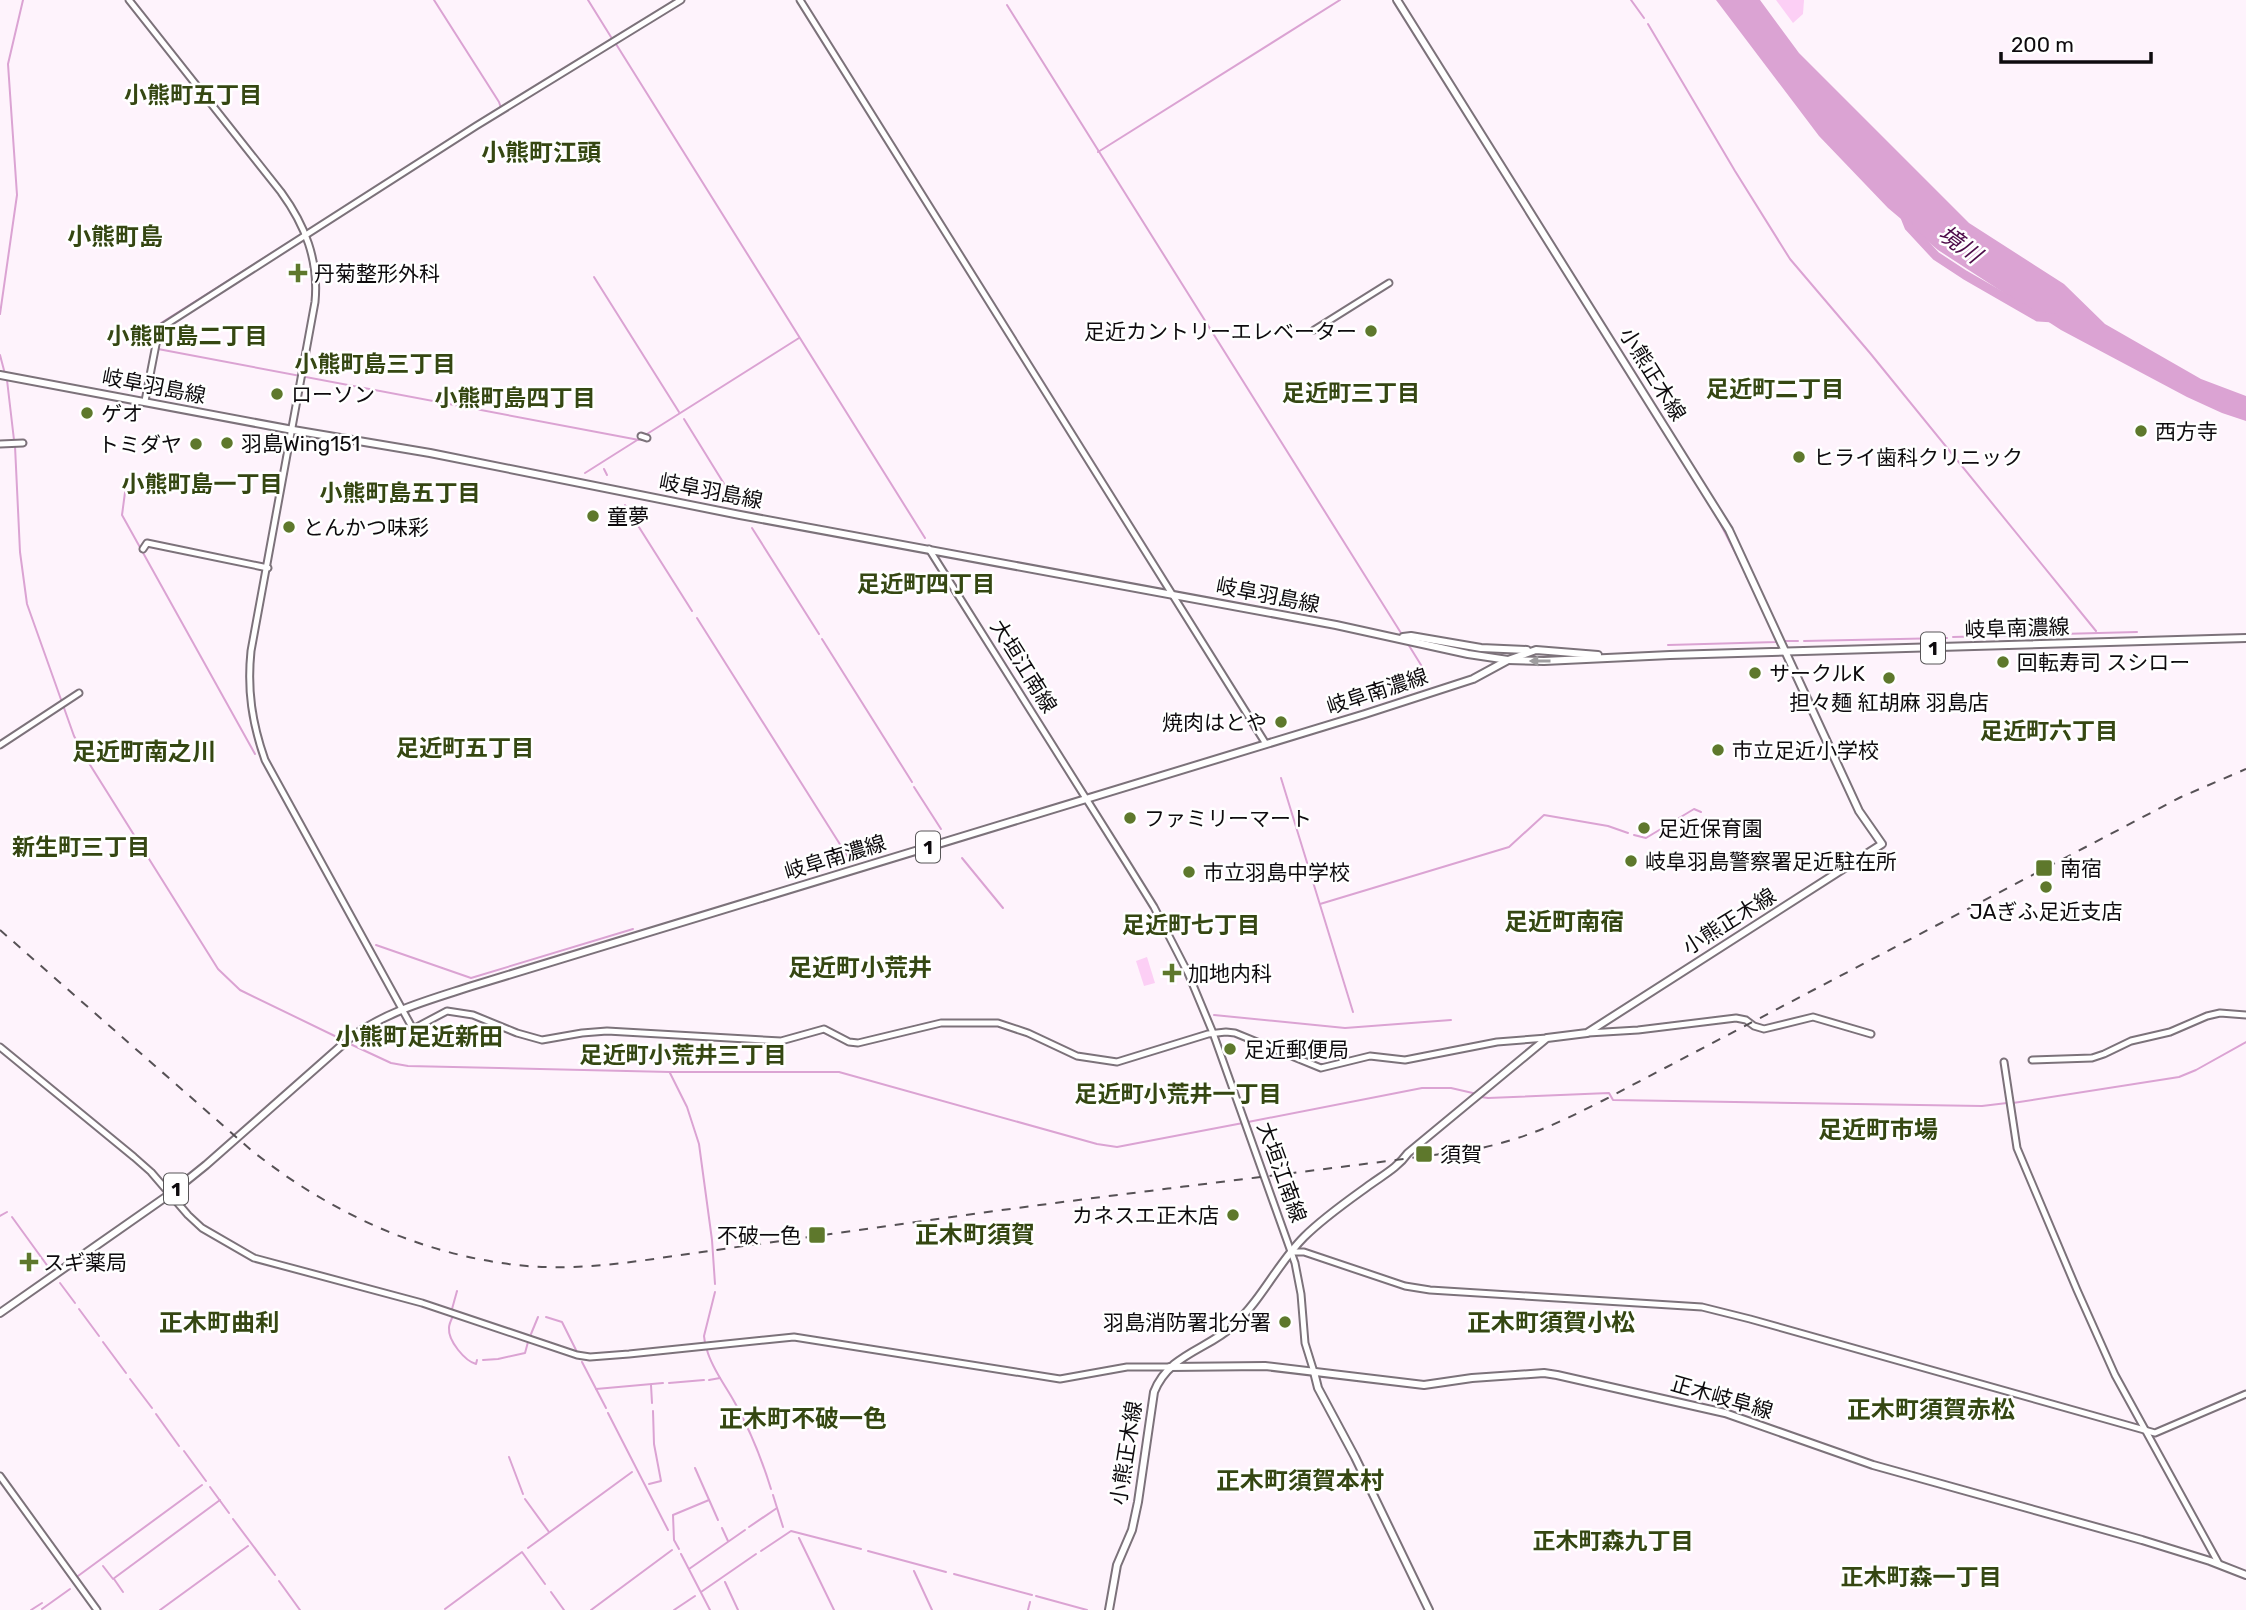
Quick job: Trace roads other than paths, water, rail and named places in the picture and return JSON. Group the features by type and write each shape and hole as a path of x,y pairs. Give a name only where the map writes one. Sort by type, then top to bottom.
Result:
{"main road":[{"name":"小熊正木線","path":"1109,1610 1117,1565 1132,1530 1138,1502 1154,1392 1159,1378 1170,1367 1233,1326 1312,1230 1363,1189 1401,1164 1408,1153 1547,1038 1587,1033 1882,844 1859,811 1729,530 1398,0"},
{"name":"岐阜羽島線","path":"0,375 430,453 619,492 1508,660"},
{"name":"岐阜羽島線","path":"1397,637 1411,636 1481,648 1536,650"},
{"name":"岐阜南濃線","path":"1508,660 2246,638"},
{"name":"岐阜南濃線","path":"170,1194 350,1038 369,1024 402,1009 1473,679 1508,660 1536,650 1620,656"},
{"name":"1","path":"0,1313 170,1194"},
{"name":"正木岐阜線","path":"1170,1367 1265,1366 1424,1385 1472,1378 1544,1373 1617,1387 1725,1413 1873,1465 2142,1540 2246,1575"},
{"name":"大垣江南線","path":"1314,1372 1318,1388 1355,1457 1429,1610"}],"street":[{"path":"129,0 281,192 306,236 315,267 316,292 249,672 249,697 256,737 265,760 413,1029 447,1011 473,1015 542,1040 607,1031 781,1041 824,1029 849,1042 858,1043 941,1023 998,1023 1028,1033 1077,1056 1117,1062 1213,1033 1235,1033 1321,1068 1370,1056 1405,1060 1497,1042 1547,1038"},
{"path":"145,401 159,329 681,0"},
{"path":"800,0 1266,744"},
{"path":"1314,330 1389,283"},
{"path":"0,444 22,443"},
{"path":"143,549 147,544 268,568"},
{"name":"大垣江南線","path":"929,549 1087,798 1154,908 1188,973 1213,1033 1292,1252 1301,1294 1305,1343 1314,1372"},
{"path":"0,745 79,693"},
{"path":"2032,1060 2092,1058 2132,1041 2170,1032 2207,1016 2220,1013 2246,1014"},
{"path":"1587,1033 1638,1030 1736,1018 1764,1029 1813,1017 1871,1034"},
{"path":"0,1046 134,1157 202,1228 254,1258 425,1303 577,1355 590,1357 629,1354 794,1337 1060,1379 1127,1367 1170,1367"},
{"path":"2004,1062 2017,1148 2115,1375 2219,1564"},
{"path":"1292,1252 1304,1252 1405,1286 1430,1290 1702,1307 2148,1432 2155,1433 2246,1394"},
{"path":"0,1476 97,1610"}],"water":[{"path":"1716,0 1760,0 1799,53 1969,223 2064,284 2105,324 2201,379 2246,396 2246,421 2187,397 2061,330 1938,250 1888,208 1819,136"}],"waterway":[{"path":"0,314 17,195 8,64 23,0"},
{"path":"434,0 499,102 500,109"},
{"path":"588,0 611,37"},
{"path":"1098,152 1340,0"},
{"path":"1631,0 1644,18"},
{"path":"1007,5 1401,633"},
{"path":"1648,24 1790,259 2096,631"},
{"path":"616,44 925,538"},
{"path":"161,323 329,217"},
{"name":"境川","path":"1905,217 1909,227 1936,256 2038,317 2054,318"},
{"path":"594,277 679,412"},
{"path":"647,434 799,338"},
{"path":"158,349 639,440"},
{"path":"0,355 5,374"},
{"path":"7,380 14,440"},
{"path":"684,419 726,487"},
{"path":"585,473 642,437"},
{"path":"15,446 20,552 27,604 74,736 87,760 218,969 240,990 343,1040"},
{"path":"604,469 607,475"},
{"path":"126,485 122,515 255,754"},
{"path":"731,494 737,503"},
{"path":"625,505 692,611"},
{"path":"1717,517 1745,572"},
{"path":"752,528 819,634"},
{"path":"1746,576 1752,587"},
{"path":"961,595 993,646"},
{"path":"1668,645 1777,642 1766,617"},
{"path":"697,618 850,863"},
{"path":"1953,637 2137,632"},
{"path":"1804,641 1947,638"},
{"path":"822,639 912,782"},
{"path":"1784,641 1798,641"},
{"path":"1408,644 1426,673"},
{"path":"1281,778 1353,1012"},
{"path":"914,787 941,829"},
{"path":"1634,835 1646,838 1694,809 1701,812"},
{"path":"1320,904 1509,847 1544,815 1608,826 1628,833"},
{"path":"962,858 1003,908"},
{"path":"376,945 471,978 633,929"},
{"path":"1214,1015 1345,1028 1451,1020"},
{"path":"2013,1103 2179,1077 2246,1042"},
{"path":"348,1043 391,1063 408,1066 670,1072 839,1072 1097,1144 1117,1147 1243,1123"},
{"path":"670,1073 687,1107 699,1144 715,1284"},
{"path":"1248,1122 1422,1088 1451,1088 1477,1094"},
{"path":"1481,1097 1609,1093 1613,1100 1982,1106 2007,1103"},
{"path":"0,1216 7,1212"},
{"path":"12,1217 49,1268"},
{"path":"60,1283 75,1303"},
{"path":"452,1309 457,1291"},
{"path":"705,1343 704,1336 715,1292"},
{"path":"79,1309 99,1336"},
{"path":"453,1316 449,1333 454,1344 467,1359 476,1364 477,1360"},
{"path":"531,1334 538,1317"},
{"path":"546,1317 562,1322 576,1350"},
{"path":"103,1342 126,1373"},
{"path":"483,1360 525,1353 528,1342"},
{"path":"707,1350 751,1434 771,1489"},
{"path":"582,1362 606,1408"},
{"path":"709,1380 720,1378"},
{"path":"130,1379 152,1408"},
{"path":"669,1383 704,1380"},
{"path":"596,1389 663,1383"},
{"path":"651,1385 652,1403"},
{"path":"649,1484 661,1481 654,1444 653,1411"},
{"path":"608,1413 668,1530"},
{"path":"156,1414 179,1446"},
{"path":"184,1451 206,1481"},
{"path":"509,1457 523,1494"},
{"path":"695,1468 718,1520"},
{"path":"528,1548 632,1472"},
{"path":"78,1576 202,1485"},
{"path":"210,1487 229,1513"},
{"path":"773,1495 783,1527"},
{"path":"525,1499 549,1532"},
{"path":"103,1566 113,1579 220,1500"},
{"path":"679,1549 674,1540 673,1515 709,1500"},
{"path":"749,1527 777,1508"},
{"path":"233,1519 275,1575"},
{"path":"722,1528 728,1541"},
{"path":"689,1569 745,1530"},
{"path":"761,1551 791,1531 861,1549"},
{"path":"799,1538 834,1610"},
{"path":"160,1610 248,1546"},
{"path":"591,1610 672,1550"},
{"path":"868,1551 946,1572"},
{"path":"445,1609 522,1552 545,1584"},
{"path":"681,1554 710,1610"},
{"path":"701,1592 756,1554"},
{"path":"914,1571 932,1610"},
{"path":"954,1574 1032,1595"},
{"path":"114,1579 123,1592"},
{"path":"279,1581 300,1610"},
{"path":"725,1582 738,1610"},
{"path":"42,1609 70,1589"},
{"path":"551,1592 564,1610"},
{"path":"674,1610 695,1596"},
{"path":"1036,1596 1087,1610"},
{"path":"1028,1610 1030,1602"},
{"path":"31,1610 42,1603"}],"railway":[{"path":"0,930 251,1150 281,1173 346,1212 416,1242 452,1253 527,1266 593,1266 1472,1150 1507,1141 1586,1109 2181,797 2246,769"}],"place":[{"name":"丹菊整形外科","path":"298,273"},
{"name":"足近カントリーエレベーター","path":"1371,331"},
{"name":"ローソン","path":"277,394"},
{"name":"ゲオ","path":"87,413"},
{"name":"西方寺","path":"2141,431"},
{"name":"羽島Wing151","path":"227,443"},
{"name":"トミダヤ","path":"196,444"},
{"name":"ヒライ歯科クリニック","path":"1799,457"},
{"name":"童夢","path":"593,516"},
{"name":"とんかつ味彩","path":"289,527"},
{"name":"回転寿司 スシロー","path":"2003,662"},
{"name":"サークルK","path":"1755,673"},
{"name":"担々麺 紅胡麻 羽島店","path":"1889,678"},
{"name":"焼肉はとや","path":"1281,722"},
{"name":"市立足近小学校","path":"1718,750"},
{"name":"ファミリーマート","path":"1130,818"},
{"name":"足近保育園","path":"1644,828"},
{"name":"岐阜羽島警察署足近駐在所","path":"1631,861"},
{"name":"南宿","path":"2044,868"},
{"name":"市立羽島中学校","path":"1189,872"},
{"name":"JAぎふ足近支店","path":"2046,887"},
{"name":"加地内科","path":"1172,973"},
{"name":"足近郵便局","path":"1230,1049"},
{"name":"須賀","path":"1424,1154"},
{"name":"カネスエ正木店","path":"1233,1215"},
{"name":"不破一色","path":"817,1235"},
{"name":"スギ薬局","path":"29,1262"},
{"name":"羽島消防署北分署","path":"1285,1322"}],"district":[{"name":"小熊町五丁目","path":"193,95"},
{"name":"小熊町江頭","path":"541,153"},
{"name":"小熊町島","path":"115,237"},
{"name":"小熊町島二丁目","path":"187,336"},
{"name":"小熊町島三丁目","path":"375,364"},
{"name":"足近町二丁目","path":"1775,389"},
{"name":"足近町三丁目","path":"1351,393"},
{"name":"小熊町島四丁目","path":"515,398"},
{"name":"小熊町島一丁目","path":"202,484"},
{"name":"小熊町島五丁目","path":"400,493"},
{"name":"足近町四丁目","path":"926,584"},
{"name":"足近町六丁目","path":"2049,731"},
{"name":"足近町五丁目","path":"465,748"},
{"name":"足近町南之川","path":"144,752"},
{"name":"新生町三丁目","path":"81,847"},
{"name":"足近町南宿","path":"1564,922"},
{"name":"足近町七丁目","path":"1191,925"},
{"name":"足近町小荒井","path":"860,968"},
{"name":"小熊町足近新田","path":"419,1037"},
{"name":"足近町小荒井三丁目","path":"683,1055"},
{"name":"足近町小荒井一丁目","path":"1178,1094"},
{"name":"足近町市場","path":"1878,1130"},
{"name":"正木町須賀","path":"975,1235"},
{"name":"正木町曲利","path":"219,1323"},
{"name":"正木町須賀小松","path":"1551,1323"},
{"name":"正木町須賀赤松","path":"1931,1410"},
{"name":"正木町不破一色","path":"803,1419"},
{"name":"正木町須賀本村","path":"1300,1481"},
{"name":"正木町森九丁目","path":"1613,1541"},
{"name":"正木町森一丁目","path":"1921,1577"}]}
